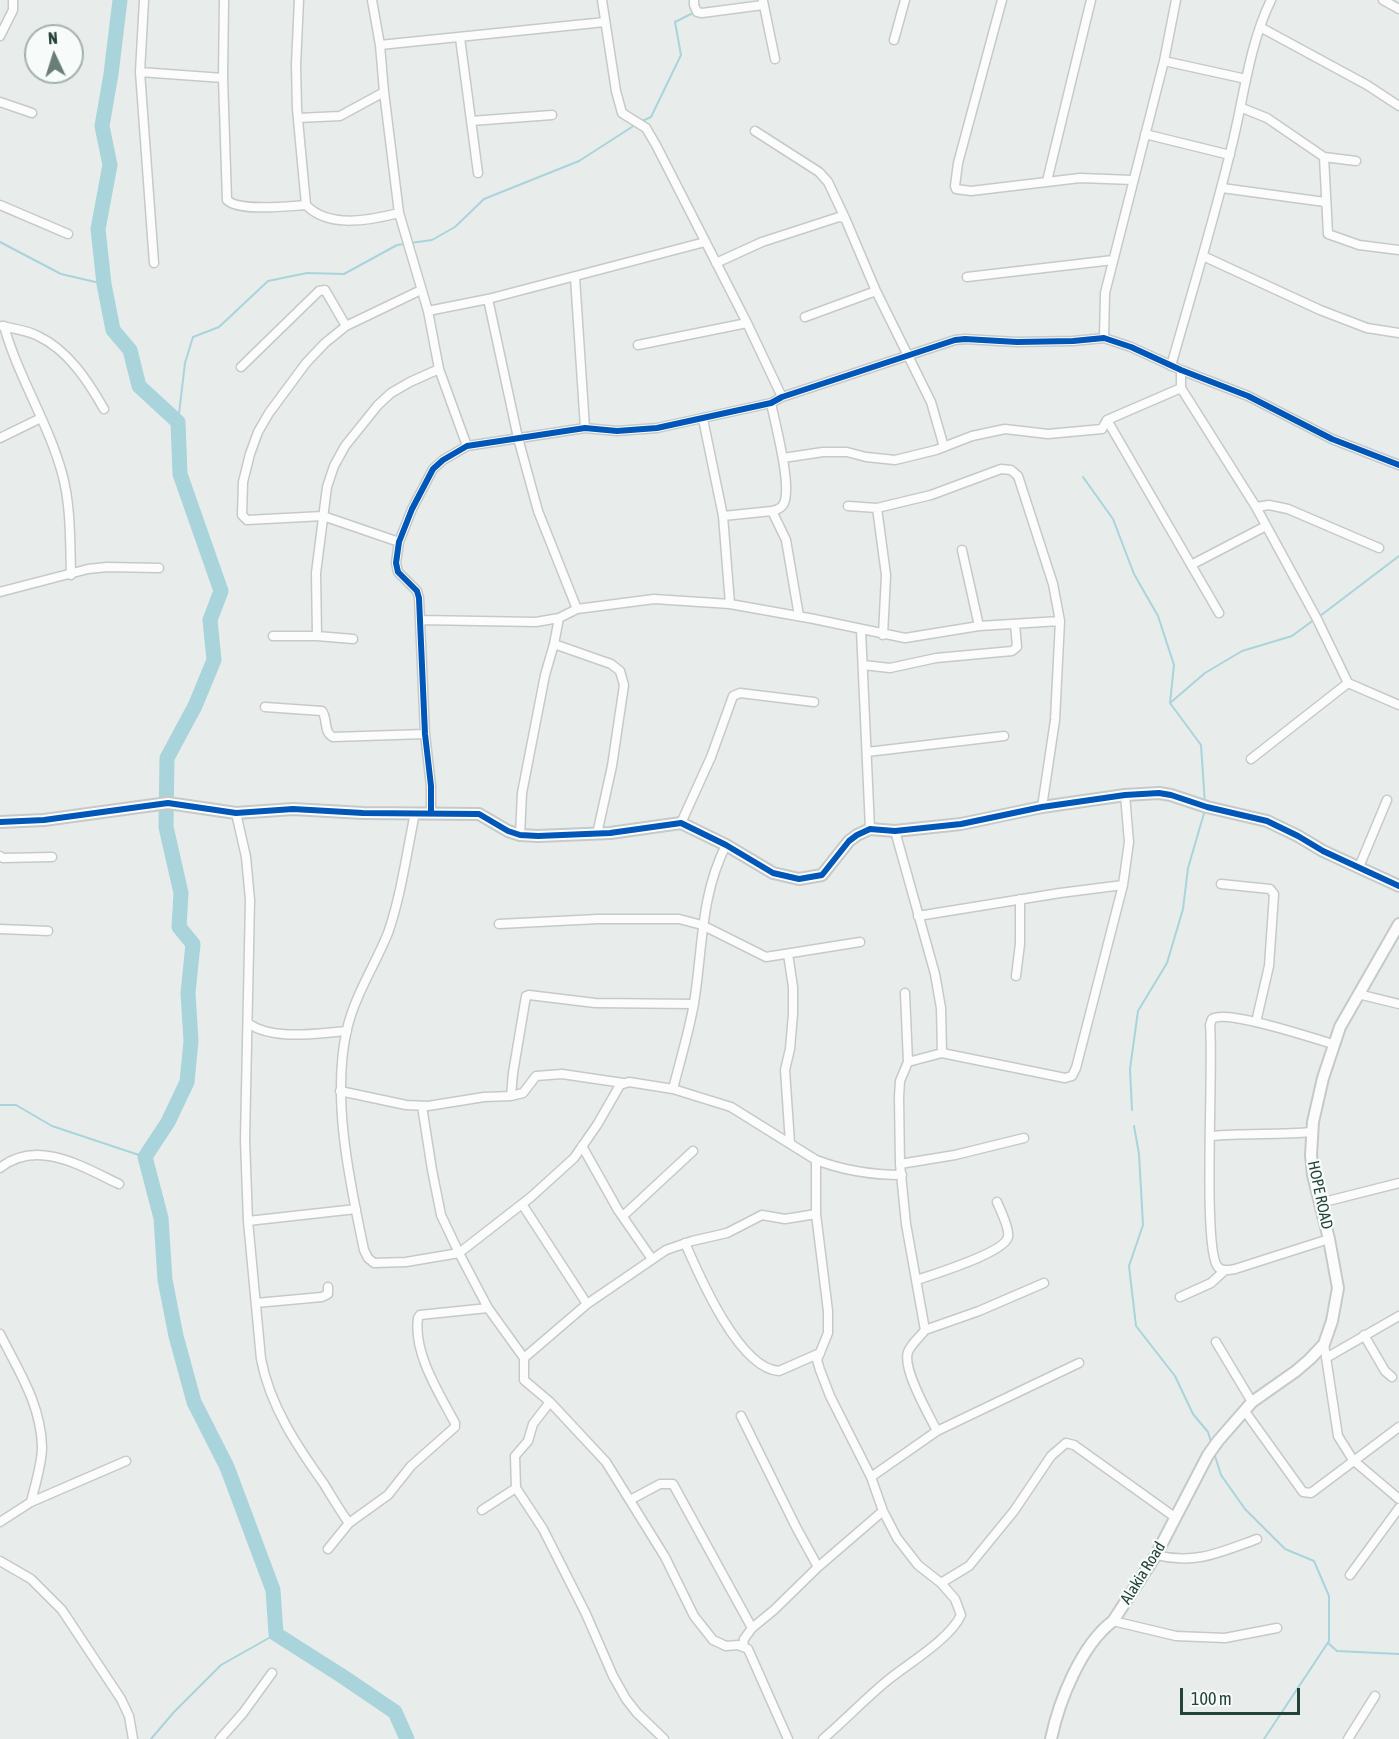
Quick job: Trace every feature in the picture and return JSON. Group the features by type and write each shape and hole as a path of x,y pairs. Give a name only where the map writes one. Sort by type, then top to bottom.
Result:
{"street":[{"path":"0,36 13,10 13,0"},
{"path":"144,0 140,72 154,262"},
{"path":"224,0 223,78 227,200 231,204 252,207 306,206 318,216 348,220 374,220 399,213"},
{"path":"299,0 296,65 306,206"},
{"path":"372,0 380,45 399,213 428,311 439,369 467,446"},
{"path":"602,0 616,91 622,113 646,128 747,323 782,397"},
{"path":"694,0 697,12 702,13 763,2 775,59"},
{"path":"894,40 904,0"},
{"path":"1002,0 958,163 955,186 958,190 971,191 1095,177 1133,180"},
{"path":"1047,181 1091,0"},
{"path":"1104,338 1105,293 1164,61 1176,0"},
{"path":"1171,366 1222,188 1260,27 1271,0"},
{"path":"1383,0 1399,9"},
{"path":"380,45 605,22"},
{"path":"1260,27 1367,85 1399,106"},
{"path":"460,38 478,173"},
{"path":"1164,61 1246,79"},
{"path":"140,72 223,78"},
{"path":"298,118 340,116 384,92"},
{"path":"0,102 32,113"},
{"path":"1242,108 1268,118 1324,157 1356,161"},
{"path":"471,121 552,115"},
{"path":"755,131 819,172 828,182 876,291 931,402 944,447"},
{"path":"1145,134 1230,155"},
{"path":"1324,157 1328,234 1359,245 1399,250"},
{"path":"1222,188 1325,202"},
{"path":"0,205 68,234"},
{"path":"716,263 762,242 839,217 845,218"},
{"path":"428,311 488,299 705,242"},
{"path":"1203,256 1320,310 1367,328 1399,333"},
{"path":"967,277 1113,260"},
{"path":"575,277 585,428"},
{"path":"241,367 319,291 325,290 346,326"},
{"path":"399,542 323,516 247,520 242,515 243,482 250,454 269,413 306,363 346,326 421,290"},
{"path":"805,316 876,291"},
{"path":"488,299 518,438 538,511 577,609"},
{"path":"638,345 747,323"},
{"path":"2,326 38,336 59,349 85,380 104,409"},
{"path":"2,326 21,375 53,445 63,475 68,513 71,574"},
{"path":"431,813 431,786 425,734 421,620 417,591 398,572 396,563 399,542 412,509 433,469 443,460 467,446 585,428 616,431 657,428 703,419 771,403 782,397 946,343 965,339 1028,342 1104,338 1248,396 1332,439 1399,465"},
{"path":"317,636 316,573 327,487 334,466 354,434 378,405 410,382 439,369"},
{"path":"1181,370 1181,388 1256,507 1317,619 1348,683 1399,705"},
{"path":"783,458 823,452 847,452 866,457 895,460 944,447 972,436 1005,429 1048,434 1102,429 1107,420 1181,388"},
{"path":"723,516 772,512 783,505 786,495 783,458 771,403"},
{"path":"0,438 41,418"},
{"path":"703,419 723,516 730,604"},
{"path":"1107,420 1219,613"},
{"path":"848,506 877,508 931,495 1001,469 1011,470 1018,476 1053,584 1060,621 1055,720 1042,807"},
{"path":"1256,507 1269,505 1288,509 1379,548"},
{"path":"877,508 885,575 883,635"},
{"path":"772,512 786,540 799,616"},
{"path":"1191,565 1266,526"},
{"path":"962,550 980,626"},
{"path":"0,592 88,569 159,568"},
{"path":"421,620 536,622 559,618 577,609 654,599 730,604 904,638 980,626 1060,621"},
{"path":"520,835 522,793 545,675 559,618"},
{"path":"863,665 890,668 936,658 1012,651 1017,647 1015,624"},
{"path":"861,630 870,828"},
{"path":"273,636 353,639"},
{"path":"554,644 611,664 620,671 624,686 612,766 597,834"},
{"path":"1251,759 1348,683"},
{"path":"681,823 711,757 734,696 740,693 814,702"},
{"path":"265,707 322,711 327,731 333,737 425,734"},
{"path":"867,752 1004,736"},
{"path":"0,822 44,820 162,803 236,813 293,810 479,814 520,835 597,834 681,823 773,873 789,878 805,879 822,874 829,869 849,841 870,828 895,831 983,820 1042,807 1125,795 1165,794 1251,816 1282,827 1323,851 1399,886"},
{"path":"908,1062 942,1053 1065,1078 1072,1076 1093,1009 1124,885 1129,842 1125,795"},
{"path":"1359,867 1387,800"},
{"path":"236,813 246,857 250,900 245,1140 248,1221 264,1374 279,1412 300,1451 349,1523"},
{"path":"415,813 390,927 352,1013 347,1031 340,1091 356,1209 364,1250 368,1258 374,1263 406,1262 459,1254 563,1170 597,1125 615,1091 623,1083"},
{"path":"895,831 935,974 941,1008 942,1053"},
{"path":"673,1089 694,1004 707,896 717,863 726,846"},
{"path":"0,856 3,858 52,857"},
{"path":"1221,884 1270,889 1274,894 1269,966 1256,1022"},
{"path":"918,916 1124,885"},
{"path":"1016,976 1020,944 1020,899"},
{"path":"499,924 648,918 679,919 702,925 766,957 860,942"},
{"name":"HOPE ROAD","path":"1248,1406 1296,1371 1324,1344 1334,1313 1338,1288 1311,1165 1311,1132 1333,1044 1358,994 1399,925"},
{"path":"0,929 48,931"},
{"path":"788,954 793,987 790,1050 785,1070 790,1124 789,1143"},
{"path":"905,993 908,1062 900,1081 900,1164 906,1224 925,1330"},
{"path":"1358,994 1399,1004"},
{"path":"511,1096 526,996 596,1003 694,1004"},
{"path":"1329,1239 1235,1269 1224,1270 1217,1267 1210,1215 1212,1019 1216,1016 1223,1016 1256,1022 1333,1044"},
{"path":"249,1024 258,1030 279,1033 347,1031"},
{"path":"340,1091 406,1105 422,1106 484,1097 511,1096 523,1092 536,1076 562,1074 629,1082 673,1089 731,1107 816,1160 851,1172 902,1175"},
{"path":"422,1106 441,1215 488,1308 524,1358 524,1380 550,1402 606,1462 665,1557 694,1616 713,1640 726,1646 743,1646 748,1649 788,1739"},
{"path":"1211,1136 1311,1132"},
{"path":"900,1164 955,1155 1024,1138"},
{"path":"582,1146 623,1216 652,1259"},
{"path":"623,1216 693,1151"},
{"path":"0,1168 8,1161 22,1157 42,1155 66,1158 119,1184"},
{"path":"816,1160 816,1214 828,1311 828,1333 817,1360 830,1396 871,1478 883,1511 897,1538 918,1565 941,1583 955,1599 961,1615 958,1621 921,1655 888,1680 823,1739"},
{"path":"1320,1203 1399,1183"},
{"path":"917,1280 1003,1245 1009,1232 997,1202"},
{"path":"522,1204 587,1304"},
{"path":"248,1221 356,1209"},
{"path":"524,1358 587,1304 666,1250 727,1233 762,1215 785,1220 816,1214"},
{"path":"685,1243 709,1297 741,1345 755,1360 774,1371 779,1371 820,1353"},
{"path":"1180,1297 1211,1283 1224,1270"},
{"path":"937,1431 911,1373 907,1357 908,1350 925,1330 979,1311 1044,1282"},
{"path":"256,1303 322,1297 328,1294 328,1287"},
{"path":"328,1549 349,1523 388,1495 411,1466 455,1426 428,1370 418,1333 418,1318 420,1315 488,1308"},
{"path":"1326,1358 1399,1316"},
{"path":"0,1334 34,1401 38,1421 42,1448 31,1502"},
{"path":"1364,1335 1385,1371 1392,1377"},
{"path":"1216,1342 1248,1406 1303,1492 1311,1493 1399,1427"},
{"path":"1324,1344 1338,1436 1353,1460 1399,1499"},
{"path":"871,1478 937,1431 1079,1363"},
{"path":"550,1402 533,1424 528,1441 515,1456 516,1488 543,1529 626,1700 664,1739"},
{"name":"Alakia Road","path":"1051,1739 1072,1678 1098,1636 1113,1621 1156,1555 1208,1455 1248,1406"},
{"path":"741,1416 818,1567"},
{"path":"941,1583 969,1566 1014,1511 1051,1456 1066,1443 1074,1445 1176,1518"},
{"path":"0,1522 31,1502 126,1461"},
{"path":"630,1500 660,1484 673,1484 752,1628"},
{"path":"482,1510 516,1488"},
{"path":"1350,1575 1399,1508"},
{"path":"743,1646 744,1639 752,1628 883,1511"},
{"path":"1156,1555 1170,1559 1189,1560 1206,1557 1257,1539"},
{"path":"0,1561 31,1579 62,1610 121,1699 129,1716 133,1739"},
{"path":"1113,1621 1176,1636 1225,1638 1277,1628"},
{"path":"220,1739 273,1673"},
{"path":"1348,1739 1375,1696"}],"waterway":[{"path":"120,0 102,126 110,165 98,229 104,284 113,330 130,350 139,386 178,422 180,474 221,591 210,620 214,660 195,706 167,758 166,827 181,893 179,927 193,944 188,993 191,1041 187,1082 168,1122 145,1157 161,1218 165,1280 176,1336 194,1402 227,1467 273,1590 276,1634 395,1712 407,1739"},
{"path":"640,122 651,117 681,55 675,22 693,13"},
{"path":"410,243 432,240 455,227 484,199 579,161 635,125"},
{"path":"0,242 61,274 104,284"},
{"path":"178,422 185,363 193,337 219,327 268,281 307,273 344,274 397,245 404,244"},
{"path":"1083,477 1113,519 1134,574 1158,616 1174,665 1170,703 1201,745 1205,804"},
{"path":"1320,616 1399,556"},
{"path":"1170,703 1205,673 1242,651 1292,636 1315,619"},
{"path":"1132,1110 1130,1069 1138,1011 1167,963 1183,909 1188,868 1205,810"},
{"path":"0,1105 16,1105 52,1126 145,1157"},
{"path":"1134,1126 1139,1154 1143,1225 1129,1266 1136,1326 1175,1376 1193,1414 1208,1432 1212,1445"},
{"path":"1214,1453 1221,1475 1245,1509 1285,1549 1314,1561 1329,1596 1329,1641 1264,1739"},
{"path":"151,1739 174,1712 221,1665 276,1634"},
{"path":"1328,1643 1337,1651 1399,1654"}],"cycle path":[{"path":"431,813 419,598 417,591 398,572 396,563 399,542 412,509 433,469 443,460 467,446 585,428 617,431 657,428 771,403 782,397 955,340 1017,342 1104,338 1248,396 1332,439 1399,465"},
{"path":"0,822 44,820 168,803 236,813 293,809 363,813 479,814 508,831 520,835 538,836 610,833 681,823 726,845 773,873 799,879 822,875 849,841 870,829 895,831 961,824 1042,807 1125,795 1159,793 1267,821 1323,851 1399,886"}]}
